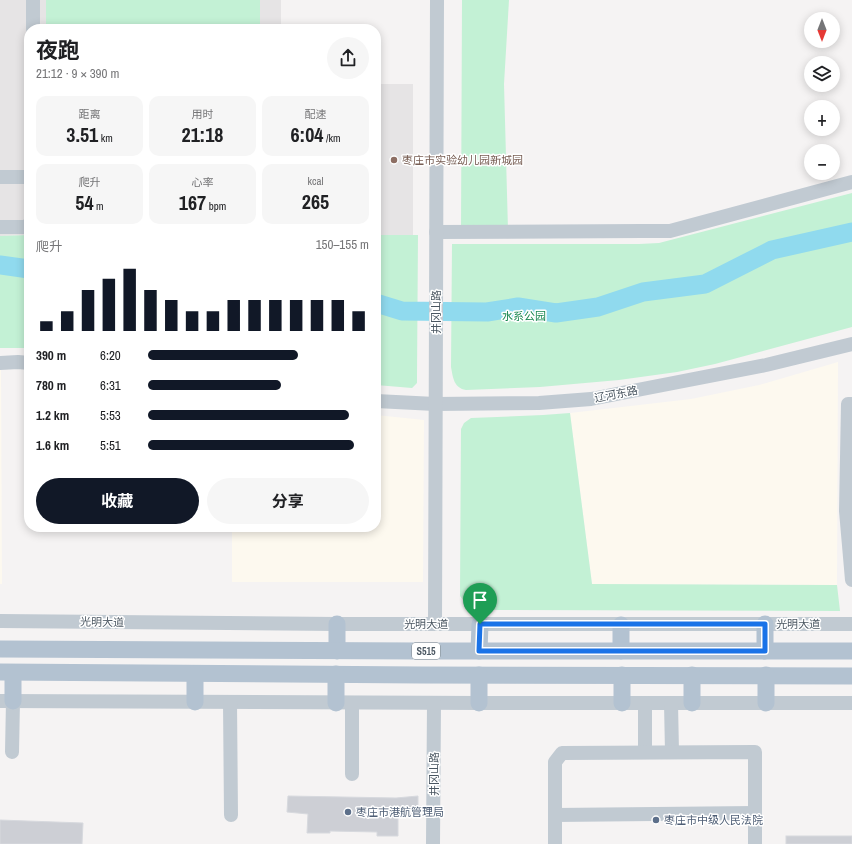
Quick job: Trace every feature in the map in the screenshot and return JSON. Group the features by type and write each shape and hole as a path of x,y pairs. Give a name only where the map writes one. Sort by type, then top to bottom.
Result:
{"main road":[{"path":"337,624 337,651"},
{"path":"479,651 480,624"},
{"path":"621,624 621,651"},
{"path":"765,624 765,651"},
{"name":"S515","path":"0,649 337,651 852,651"},
{"path":"6,701 7,673"},
{"name":"S515","path":"7,673 852,676"},
{"path":"195,674 195,702"},
{"path":"336,674 344,703"},
{"path":"479,675 479,703"},
{"path":"622,675 622,703"},
{"path":"692,675 692,703"},
{"path":"766,675 766,703"}],"street":[{"path":"33,0 33,24"},
{"name":"井冈山路","path":"435,624 437,0"},
{"path":"0,177 24,177"},
{"path":"436,232 670,231 852,182"},
{"path":"0,227 24,227"},
{"name":"辽河东路","path":"381,401 435,404 539,403 591,399 766,365 852,344"},
{"path":"0,363 24,363"},
{"path":"852,404 848,404 849,511 852,580"},
{"name":"光明大道","path":"0,621 337,624 765,624 850,622"},
{"path":"12,752 6,701 344,703 852,703"},
{"path":"230,702 231,814"},
{"path":"344,703 352,774"},
{"name":"井冈山路","path":"433,844 434,703"},
{"path":"645,703 645,752"},
{"path":"672,703 672,752"},
{"path":"555,844 555,762 562,753 755,752 756,844"},
{"path":"555,814 755,813"}],"shaded area":[{"path":"0,0 281,0 281,24 24,24 24,235 0,236"},
{"name":"枣庄市实验幼儿园新城园","path":"381,84 413,84 413,235 381,235"},
{"path":"838,362 837,585 592,584 570,413 691,399 759,385"},
{"path":"1,367 2,584 0,584"},
{"path":"381,416 424,420 423,582 232,582 232,532 381,532"}],"green space":[{"path":"46,0 260,0 260,24 46,24"},
{"path":"462,0 509,0 504,84 508,230 461,229"},
{"name":"水系公园","path":"852,193 852,327 715,364 677,372 619,380 540,387 466,390 459,387 455,382 451,367 452,244 659,243"},
{"path":"24,235 24,348 0,348 0,236"},
{"path":"381,235 418,235 417,383 412,388 381,385"},
{"path":"570,413 592,584 837,585 840,611 476,610 467,605 460,596 461,429 464,423 471,418"}],"building":[{"path":"288,796 396,798 418,796 418,813 398,815 398,836 377,836 377,832 330,831 330,833 307,833 308,814 287,812"},
{"path":"0,820 83,823 82,844 0,844"},
{"path":"786,836 852,836 852,844 786,844"}],"waterway":[{"path":"381,305 402,311 487,312 518,307 556,313 598,307 643,292 705,284 772,250 852,232"},
{"path":"0,265 24,268"}],"place":[{"name":"枣庄市实验幼儿园新城园","path":"394,160"},
{"name":"枣庄市港航管理局","path":"348,812"},
{"name":"枣庄市中级人民法院","path":"656,820"}],"route":[{"path":"480,624 765,624 765,651 479,651 480,624"}]}
